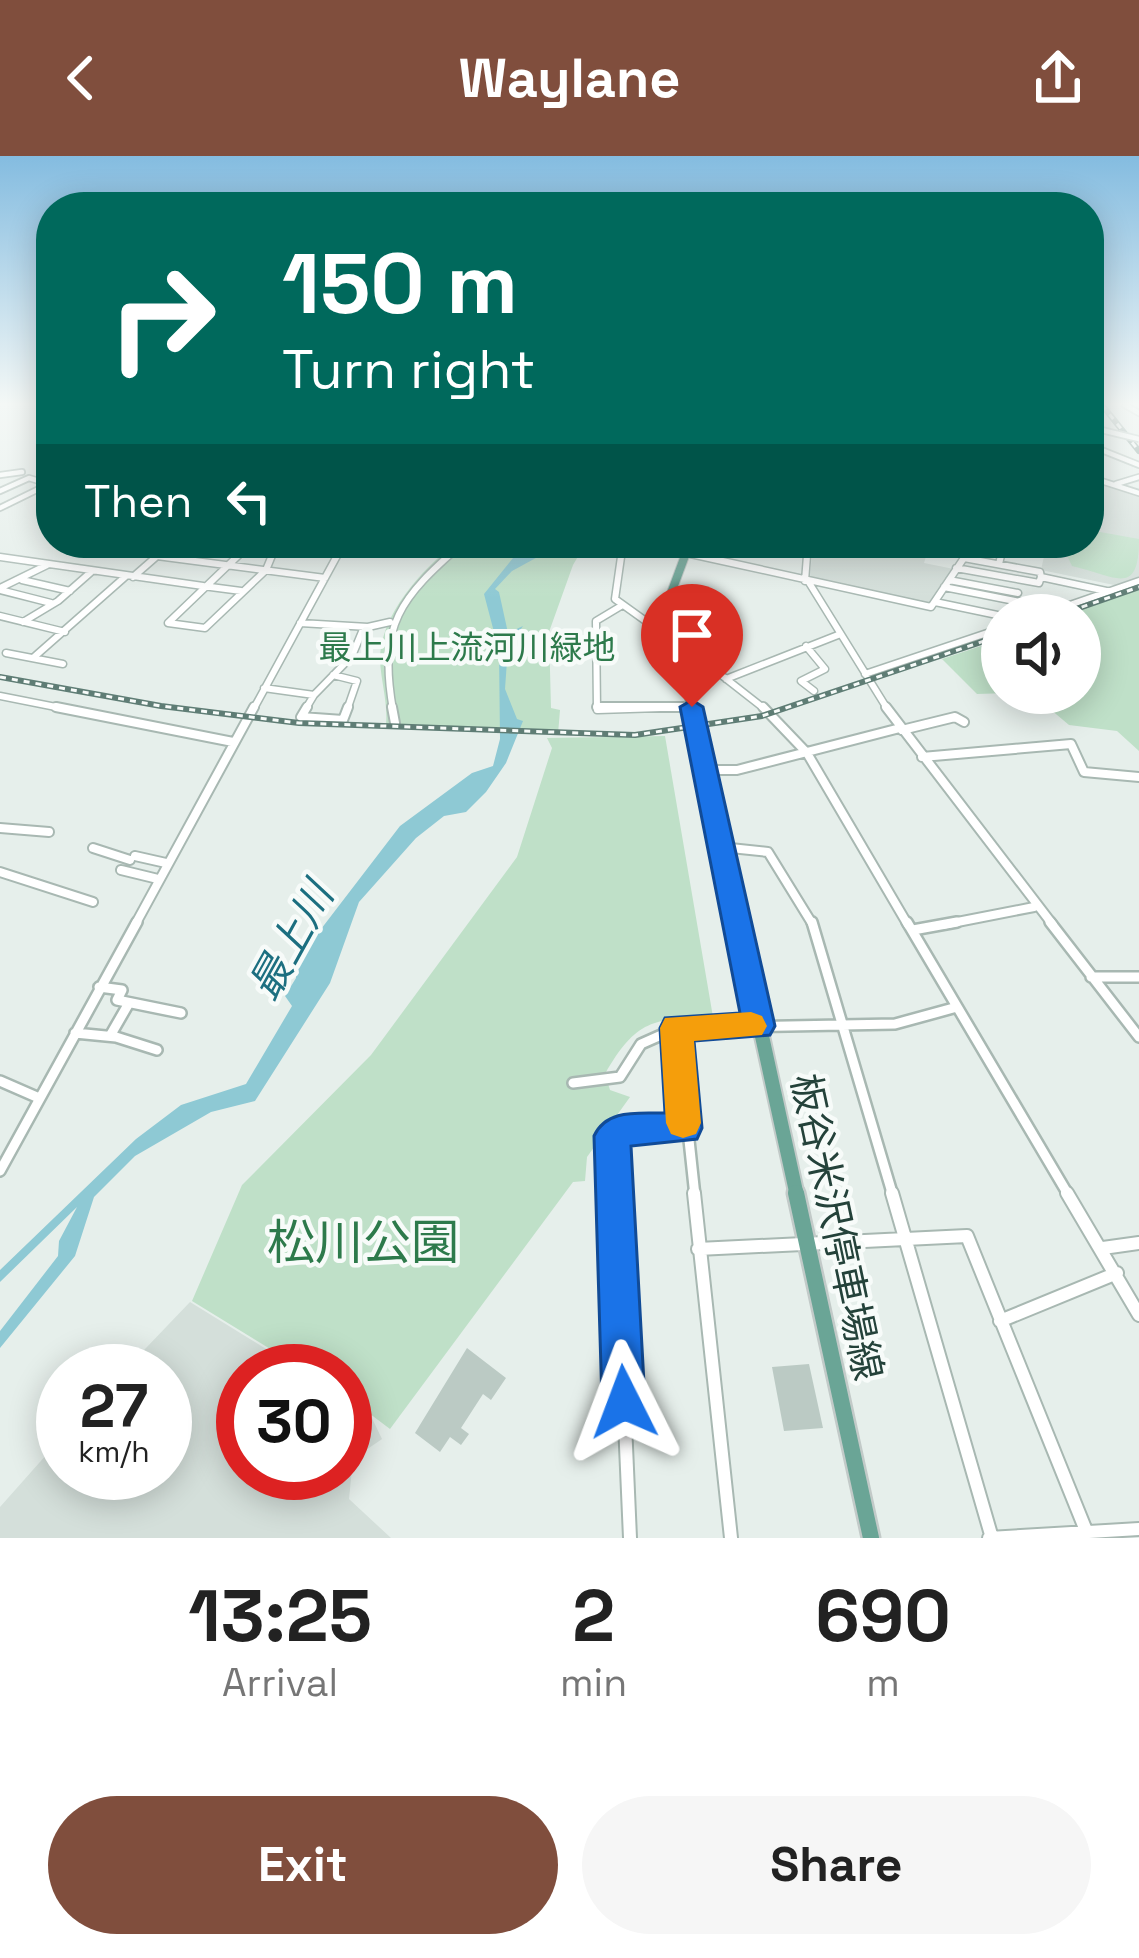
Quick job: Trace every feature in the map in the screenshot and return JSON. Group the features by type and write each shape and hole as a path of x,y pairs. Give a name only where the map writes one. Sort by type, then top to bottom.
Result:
{"main road":[{"name":"板谷米沢停車場線","path":"684,558 670,596 677,652 871,1538"}],"street":[{"path":"0,475 22,472"},
{"path":"1115,485 1139,476"},
{"path":"0,491 29,478 36,480"},
{"path":"1104,482 1139,493"},
{"path":"0,508 36,491"},
{"path":"0,556 241,591"},
{"path":"33,658 154,558"},
{"path":"172,558 325,578"},
{"path":"234,558 168,623 205,628 266,570 271,558"},
{"path":"0,1171 336,558"},
{"path":"395,723 383,660 390,622 426,574 445,558"},
{"path":"620,558 615,598 654,627 674,632"},
{"path":"707,558 931,607 956,568 964,558 1040,572 1041,578 1039,584 956,568"},
{"path":"807,558 806,581 901,729 1139,1037"},
{"path":"999,564 1000,558"},
{"path":"0,568 15,559"},
{"path":"0,589 48,564"},
{"path":"23,622 92,571"},
{"path":"1041,578 1111,592"},
{"path":"20,579 70,591"},
{"path":"1101,595 1139,581"},
{"path":"947,584 1018,592"},
{"path":"947,584 988,594"},
{"path":"0,589 53,604"},
{"path":"934,602 981,612"},
{"path":"621,606 596,621 597,710 692,707"},
{"path":"0,616 65,632"},
{"path":"299,623 364,627 390,622"},
{"path":"333,675 357,681 343,720 302,717 314,694 333,675 352,656 364,627"},
{"path":"726,679 838,635"},
{"path":"865,674 981,635"},
{"path":"806,646 825,669 801,681 814,691"},
{"path":"677,652 700,657 789,731 807,753 1139,1315"},
{"path":"5,653 63,664"},
{"path":"264,688 314,694"},
{"path":"0,696 233,742"},
{"path":"704,770 737,770 955,717 964,722"},
{"path":"922,757 1071,744 1084,772 1139,777"},
{"path":"0,828 49,832"},
{"path":"93,848 166,862"},
{"path":"722,848 768,852 815,928 991,1538 1139,1529"},
{"path":"121,870 158,879"},
{"path":"0,872 92,902"},
{"path":"913,930 1034,907"},
{"path":"1089,977 1139,977"},
{"path":"99,987 122,990 116,1000 181,1013"},
{"path":"110,1036 129,1003"},
{"path":"573,1083 620,1077 634,1048 648,1035 676,1028 895,1024 958,1006"},
{"path":"676,1028 730,1538"},
{"path":"74,1033 110,1036 158,1050"},
{"path":"0,1081 39,1098"},
{"path":"630,1538 612,1136 621,1130 684,1128"},
{"path":"698,1249 967,1236 1088,1535"},
{"path":"1103,1248 1139,1243"},
{"path":"1000,1321 1117,1273"}],"shaded area":[{"path":"1104,485 1139,494 1139,579 1119,586 1041,570 1044,558 1104,558"},
{"path":"812,558 926,558 924,563 954,569 928,605 820,583 810,576"},
{"path":"190,1302 258,1344 216,1344 216,1500 350,1500 391,1538 0,1538 0,1507 36,1466 36,1500 192,1500 192,1344 150,1344"},
{"path":"372,1418 382,1439 372,1446"}],"green space":[{"path":"1104,533 1139,539 1135,570 1129,576 1113,577 1072,566 1068,558 1104,558"},
{"name":"最上川上流河川緑地","path":"438,558 577,558 549,632 551,708 560,710 558,734 386,725 382,643 395,610"},
{"path":"1139,589 1139,751 1117,731 1069,725 1056,714 1101,714 1101,603"},
{"path":"981,646 981,694 977,694 942,659"},
{"name":"松川公園","path":"665,736 713,1017 648,1026 616,1056 605,1074 610,1090 630,1097 587,1157 585,1181 573,1182 390,1429 372,1415 372,1344 262,1344 192,1301 242,1185 371,1055 517,857 552,748 547,738"}],"water":[{"path":"513,558 536,558 512,571 495,589 508,633 523,626 508,647 505,689 517,719 523,721 506,763 466,812 444,816 416,838 359,902 330,983 255,1101 211,1112 135,1156 94,1197 75,1256 0,1348 0,1331 58,1256 59,1241 77,1207 0,1282 0,1270 136,1139 181,1105 246,1084 292,1006 285,996 296,978 295,963 400,826 472,773 493,766 500,739 499,651 484,594"}],"building":[{"path":"467,1348 506,1378 491,1400 483,1394 461,1428 469,1434 461,1445 450,1437 440,1452 415,1433"},
{"path":"809,1364 823,1428 784,1431 772,1367"}],"railway":[{"path":"1101,600 1139,587"},
{"path":"0,677 161,706 299,723 635,735 762,716 981,642"}],"slow traffic":[{"path":"683,1123 676,1028 751,1026"}],"route":[{"path":"624,1402 612,1136 621,1130 684,1128 676,1028 759,1026 692,707"}],"water label":[{"name":"最上川","path":"291,941"}]}
